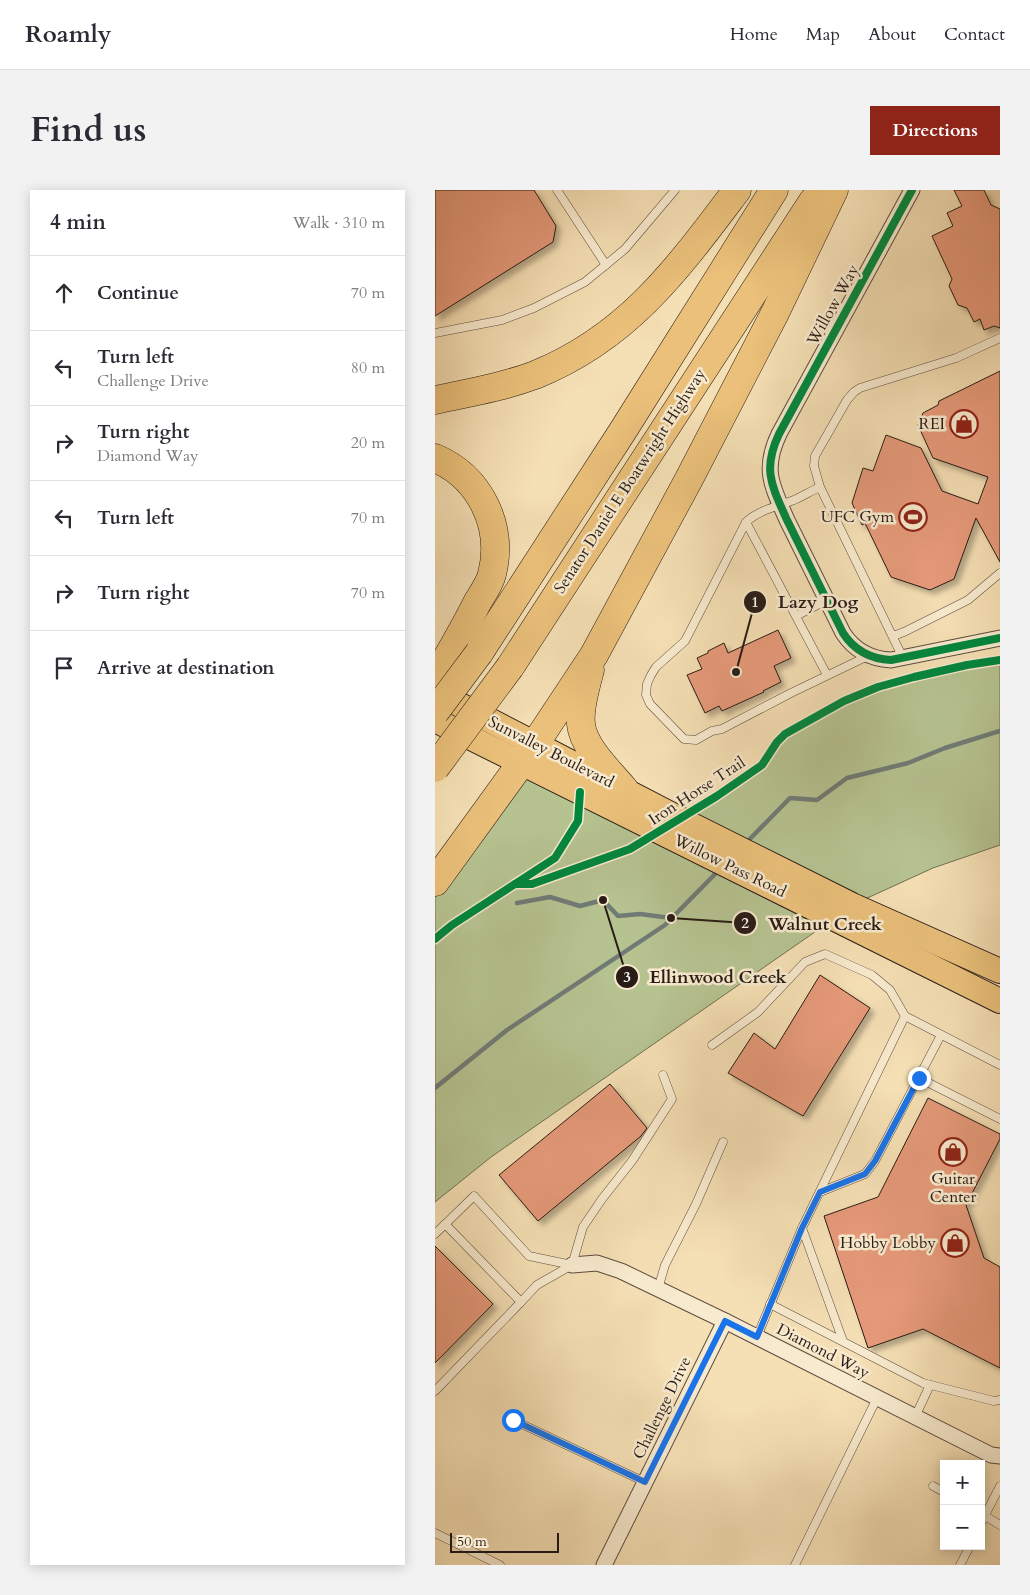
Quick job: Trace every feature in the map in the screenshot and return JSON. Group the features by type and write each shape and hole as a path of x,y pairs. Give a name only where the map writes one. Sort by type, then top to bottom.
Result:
{"highway":[{"path":"435,400 491,388 534,375 574,357 616,328 665,281 737,190"},
{"name":"Senator Daniel E Boatwright Highway","path":"435,712 468,647 624,429 774,190"},
{"name":"Senator Daniel E Boatwright Highway","path":"435,768 509,667 820,190"},
{"path":"435,882 528,753 594,655 689,479 775,313 834,190"},
{"path":"435,458 450,465 474,488 489,512 494,533 492,576 468,647 435,678"},
{"path":"594,655 584,695 581,724 587,744 624,789"}],"main road":[{"name":"Sunvalley Boulevard","path":"435,692 528,753 647,825"},
{"name":"Sunvalley Boulevard","path":"435,720 624,789 668,812"},
{"name":"Willow Pass Road","path":"668,812 1000,1001"},
{"name":"Willow Pass Road","path":"647,825 844,912 1000,971"},
{"path":"979,990 1000,1018"}],"street":[{"name":"Willow Way","path":"868,655 857,650 848,641 827,600 780,503 770,474 769,461 779,434 912,190"},
{"path":"868,655 882,660 903,658 1000,638"},
{"name":"Diamond Way","path":"572,1265 597,1263 621,1271 725,1321 991,1455 1000,1456"},
{"name":"Challenge Drive","path":"604,1565 725,1321"}],"lane":[{"path":"557,190 605,265"},
{"path":"435,333 502,320 535,308 585,282 625,249 675,190"},
{"path":"903,658 820,487 814,466 815,456 853,392 877,382 956,358 1000,338"},
{"path":"820,487 793,500 780,503 746,522 685,641 656,667 647,684 645,694 650,704 684,739 697,740 712,731 723,729 868,655"},
{"path":"746,522 827,675"},
{"path":"893,636 968,600 1000,573"},
{"path":"796,616 827,600"},
{"path":"712,1045 758,1012 805,962 825,954 872,975 890,990 905,1016 1000,1065"},
{"path":"757,1337 802,1228 905,1016"},
{"path":"820,1192 865,1174 875,1161 941,1035"},
{"path":"435,1392 537,1285 572,1265 583,1227 632,1161 672,1099 663,1075"},
{"path":"919,1078 1000,1119"},
{"path":"658,1289 665,1265 696,1204 723,1142"},
{"path":"435,1234 473,1196 529,1256 572,1265"},
{"path":"445,1224 521,1302"},
{"path":"802,1228 843,1342"},
{"path":"770,1304 923,1383 994,1401 1000,1400"},
{"path":"915,1417 930,1385"},
{"path":"795,1565 877,1398"},
{"path":"513,1420 645,1482"},
{"path":"933,1486 940,1490"},
{"path":"985,1512 1000,1486"},
{"path":"985,1517 1000,1525"},
{"path":"435,1533 500,1565"},
{"path":"960,1565 967,1550"}],"green space":[{"path":"1000,660 1000,845 933,868 852,905 680,819 762,765 777,742 785,734 844,701 878,687 914,677"},
{"path":"521,763 835,918 491,1157 435,1202 435,882"}],"building":[{"path":"435,190 534,190 556,226 553,242 435,316"},
{"path":"954,190 984,190 991,205 1000,209 1000,328 994,326 984,330 980,319 974,322 967,308 958,305 949,286 952,279 932,236 953,226 947,213 962,206"},
{"name":"UFC Gym","path":"1000,371 1000,562 976,518 954,579 930,590 891,577 865,523 862,525 852,503 863,468 873,471 886,435 921,448 942,491 978,504 988,477 933,458 918,425 923,413 938,405 939,401"},
{"path":"778,630 791,658 774,666 781,682 722,711 719,706 705,713 687,675 702,669 697,658 724,643 728,653"},
{"path":"820,975 870,1008 803,1116 728,1073 754,1033 775,1049"},
{"path":"610,1084 647,1128 641,1136 538,1221 499,1175"},
{"path":"928,1098 1000,1134 1000,1139 966,1205 984,1258 1000,1267 1000,1368 923,1329 868,1348 824,1216 878,1197"},
{"path":"435,1246 493,1304 435,1363"}],"waterway":[{"path":"745,844 790,798 817,800 847,778 908,763 945,748 1000,731"},
{"path":"435,1088 507,1030 665,925 719,870"},
{"path":"517,903 550,897 580,906 603,900 618,916 640,914 671,918"}],"cycle path":[{"path":"912,190 779,434 771,458 771,478 787,520 843,633 858,649 870,656 891,660 1000,638"},
{"name":"Iron Horse Trail","path":"435,939 452,925 515,884 532,884 630,849 717,796 762,765 777,742 785,734 844,701 878,687 914,677 1000,660"},
{"path":"515,884 555,858 578,821 580,792"}],"place":[{"name":"REI","path":"964,424"},
{"name":"UFC Gym","path":"913,517"},
{"name":"Lazy Dog","path":"736,672"},
{"name":"Ellinwood Creek","path":"603,900"},
{"name":"Walnut Creek","path":"671,918"},
{"name":"Guitar Center","path":"953,1152"},
{"name":"Hobby Lobby","path":"955,1243"}],"route":[{"path":"513,1420 645,1482 725,1321 757,1337 802,1228 820,1192 865,1174 875,1161 919,1078"}]}
